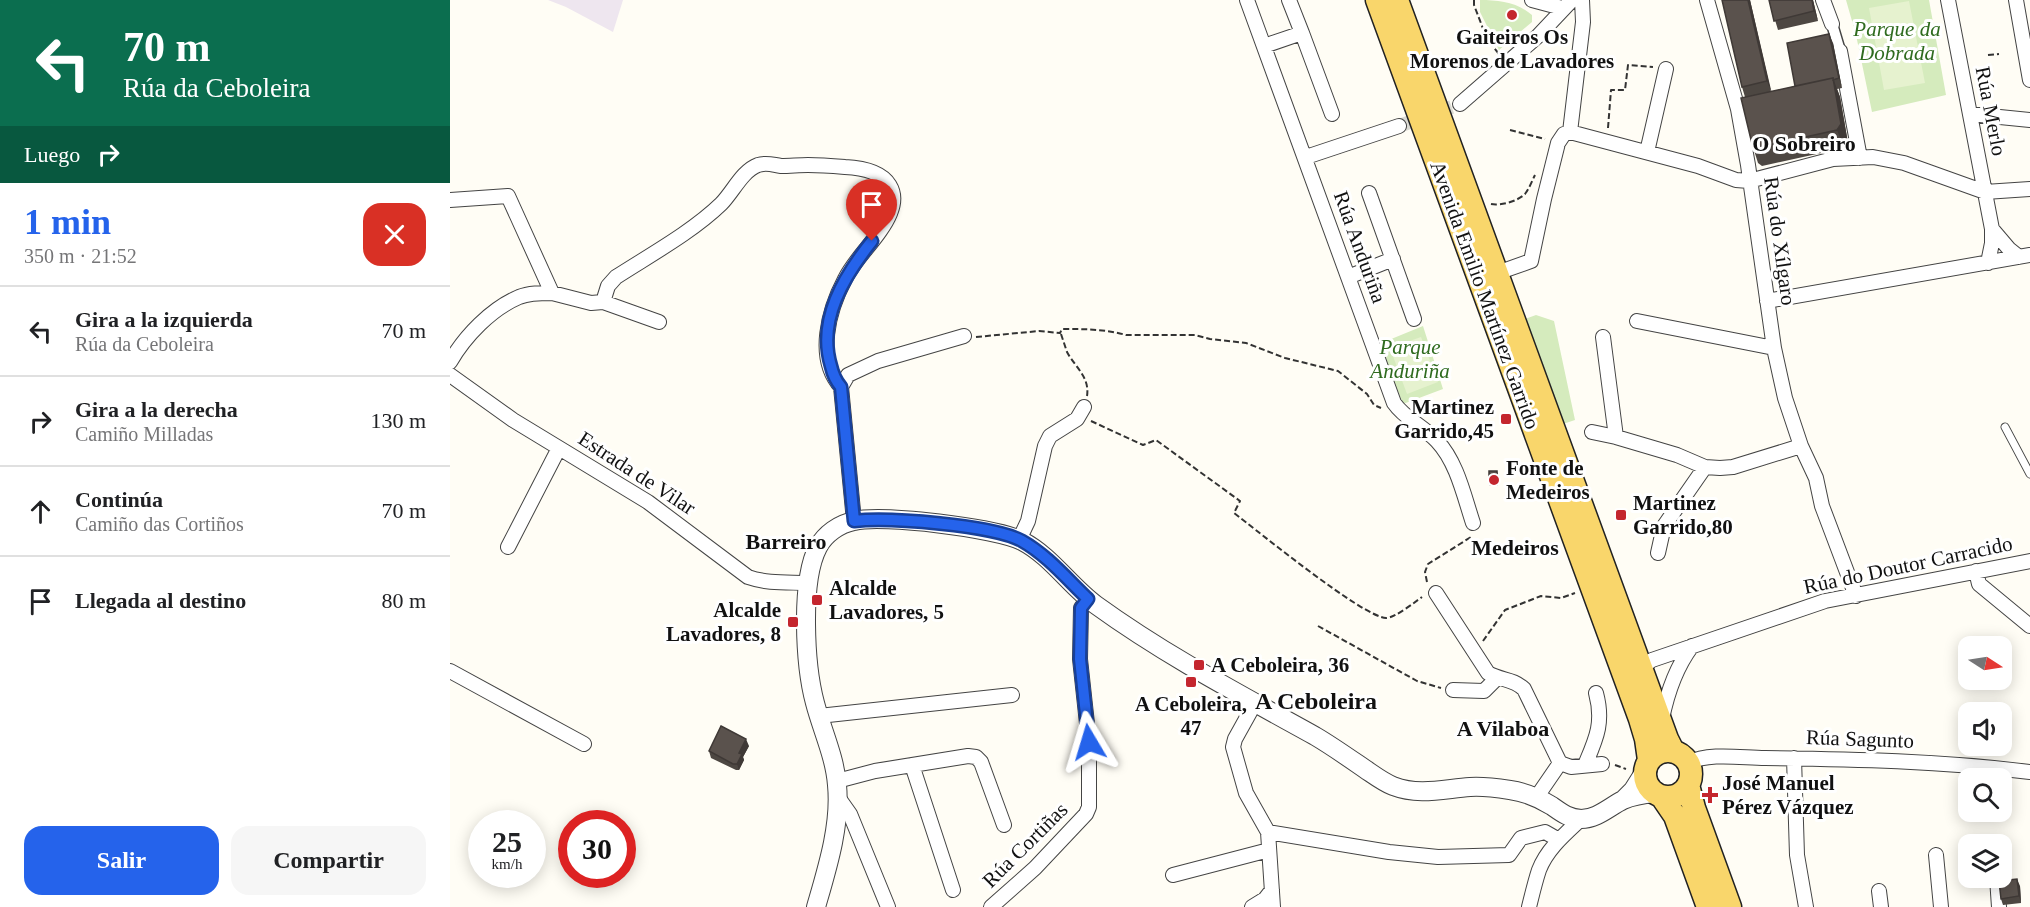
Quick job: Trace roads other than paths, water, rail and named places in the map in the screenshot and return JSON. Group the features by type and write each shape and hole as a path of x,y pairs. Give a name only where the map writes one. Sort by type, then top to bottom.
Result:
{"main road":[{"name":"Avenida Emilio Martínez Garrido","path":"1392,5 1497,273 1644,662 1661,725 1683,766"},
{"name":"Avenida Emilio Martínez Garrido","path":"1392,5 1632,696 1646,739 1642,767"},
{"path":"1708,907 1675,816 1648,786 1642,767 1660,752 1683,766 1694,808 1730,907"},
{"path":"1658,795 1677,795 1683,766"}],"street":[{"name":"Rúa Anduriña","path":"1247,0 1394,403 1401,414 1437,441 1456,471 1472,530"},
{"path":"1289,0 1332,114"},
{"path":"1533,0 1567,4"},
{"path":"1570,132 1583,22 1582,0"},
{"name":"Rúa do Xílgaro","path":"1707,0 1738,109 1774,348 1785,398 1801,446 1816,478 1822,507 1856,596"},
{"path":"1823,0 1840,51 1860,158"},
{"name":"Rúa Merlo","path":"1948,0 1992,229 1988,263"},
{"path":"1460,104 1538,36 1567,4"},
{"path":"2021,6 2030,80"},
{"path":"1263,46 1302,33"},
{"path":"1647,152 1662,68"},
{"path":"1970,114 2030,120"},
{"path":"1306,157 1399,126"},
{"path":"1497,273 1531,261 1558,143 1564,134 1570,132 1698,166 1736,180 1749,180 1833,159 1873,157 1904,163 1985,192 2030,189"},
{"path":"603,302 608,286 616,278 700,221 720,204 748,171 757,165 766,163 780,166 857,168 879,175 890,184 894,198 889,214 881,230 846,277 834,301 826,339 828,357 835,380 841,387 854,521"},
{"path":"1369,193 1414,319"},
{"path":"450,200 508,196 552,293"},
{"path":"1992,229 2009,249 2024,256"},
{"path":"1767,301 2024,256"},
{"path":"1348,277 1393,260"},
{"path":"450,362 462,342 504,306 520,296 552,293 591,303 603,302 659,322"},
{"path":"1637,321 1774,348"},
{"path":"841,387 848,375 878,362 964,336"},
{"path":"1603,337 1616,437"},
{"name":"Estrada de Vilar","path":"450,375 491,405 648,502 748,577 774,583 809,583"},
{"path":"1019,540 1028,521 1045,446 1050,436 1081,413"},
{"path":"1592,432 1677,455 1705,467 1733,467 1801,446"},
{"path":"508,547 560,448"},
{"path":"1658,553 1664,526 1705,467"},
{"path":"888,907 850,814 837,789 810,671 807,626 811,564 818,547 832,531 854,521 875,520 954,526 987,531 1019,540 1044,556 1088,599 1165,650 1255,704 1319,738 1388,784 1401,789 1433,792 1484,787 1516,791 1536,798 1562,814 1581,819 1600,814 1623,800 1633,789 1642,767"},
{"name":"Rúa do Doutor Carracido","path":"1644,662 1825,601 2030,561"},
{"path":"1976,571 1979,584 2030,626"},
{"path":"1435,592 1488,673 1497,678 1515,681 1524,689 1560,762 1571,767 1602,764"},
{"name":"Rúa Cortiñas","path":"992,907 1035,868 1086,814 1089,807 1089,742 1080,659 1081,608 1088,599"},
{"path":"1661,725 1665,706 1680,666 1692,646"},
{"path":"1632,696 1644,662"},
{"path":"450,671 584,744"},
{"path":"1453,690 1484,691 1497,678"},
{"path":"1585,765 1599,731 1600,707 1596,693"},
{"path":"819,716 1012,694"},
{"path":"1255,704 1235,739 1233,747 1246,794 1268,832 1273,907"},
{"path":"837,789 875,771 968,756 976,757 981,762 1004,825"},
{"name":"Rúa Sagunto","path":"1683,766 1706,758 1794,758 1960,764 2030,772"},
{"path":"1794,758 1797,855 1806,907"},
{"path":"1536,798 1560,762"},
{"path":"912,765 953,890"},
{"path":"816,907 834,832 837,789"},
{"path":"1623,800 1658,795"},
{"path":"1529,907 1539,869 1550,850 1581,819"},
{"path":"1268,832 1389,852 1438,857 1509,855 1521,838 1545,832 1559,840"},
{"path":"1173,875 1269,850"},
{"path":"1936,855 1941,907"},
{"path":"1998,888 1999,907"},
{"path":"1252,907 1265,899 1272,890"},
{"path":"1879,891 1881,907"}],"lane":[{"path":"2005,427 2030,474"}],"tunnel":[{"path":"1399,126 1460,104"}],"place":[{"name":"Gaiteiros Os Morenos de Lavadores","path":"1512,15"},
{"name":"Martinez Garrido,45","path":"1506,419"},
{"name":"Fonte de Medeiros","path":"1494,480"},
{"name":"Martinez Garrido,80","path":"1621,515"},
{"name":"Alcalde Lavadores, 5","path":"817,600"},
{"name":"Alcalde Lavadores, 8","path":"793,622"},
{"name":"A Ceboleira, 36","path":"1199,665"},
{"name":"A Ceboleira, 47","path":"1191,682"},
{"name":"José Manuel Pérez Vázquez","path":"1710,795"}],"district":[{"name":"O Sobreiro","path":"1804,143"},
{"name":"Barreiro","path":"786,541"},
{"name":"Medeiros","path":"1515,547"},
{"name":"A Ceboleira","path":"1316,701"},
{"name":"A Vilaboa","path":"1503,728"}],"park label":[{"name":"Parque da Dobrada","path":"1897,41"},
{"name":"Parque Anduriña","path":"1410,359"}]}
